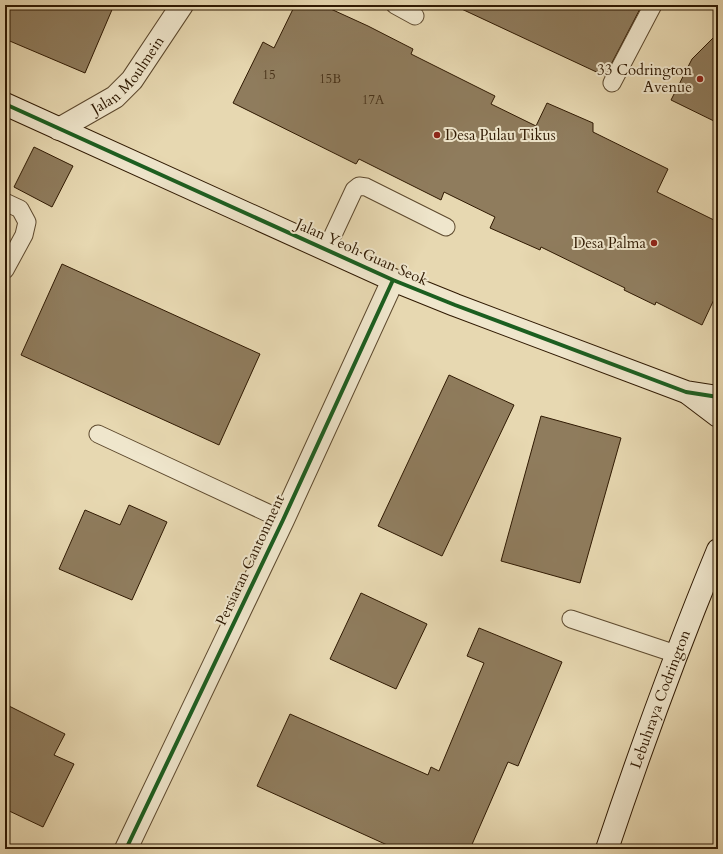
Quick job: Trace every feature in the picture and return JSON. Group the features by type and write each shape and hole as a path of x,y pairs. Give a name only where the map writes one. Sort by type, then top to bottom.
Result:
{"street":[{"name":"Jalan Moulmein","path":"59,129 115,97 132,80 182,5"},
{"name":"Jalan Yeoh Guan Seok","path":"5,104 326,250 455,306 686,392 718,397"},
{"name":"Persiaran Cantonment","path":"126,849 283,520 393,280"},
{"name":"Jalan Yeoh Guan Seok","path":"686,392 718,416"},
{"name":"Lebuhraya Codrington","path":"607,849 642,744 718,550"}],"lane":[{"path":"395,5 415,16"},
{"path":"612,83 653,5"},
{"path":"326,250 354,190 358,186 366,187 446,227"},
{"path":"5,202 20,209 27,222 24,235 5,270"},
{"path":"98,434 283,520"},
{"path":"571,619 676,654"}],"building":[{"path":"5,5 114,5 85,73 5,39"},
{"path":"295,5 322,5 368,26 413,49 411,54 495,96 491,104 536,126 547,103 593,123 593,132 668,169 657,192 718,222 718,291 702,325 656,302 655,305 624,290 625,288 541,247 540,250 490,228 495,217 444,192 441,200 359,159 356,164 233,103 263,42 274,48"},
{"path":"453,5 642,5 605,76"},
{"name":"33 Codrington Avenue","path":"718,33 718,123 671,100 692,59"},
{"path":"34,147 73,166 52,207 14,187"},
{"path":"62,264 260,354 219,445 21,355"},
{"path":"449,375 514,405 442,556 378,526"},
{"path":"541,416 621,438 580,583 501,561"},
{"path":"129,505 167,522 132,600 59,569 85,510 120,525"},
{"path":"361,593 427,624 396,689 330,659"},
{"path":"479,628 562,662 518,766 508,762 470,849 396,849 257,786 290,714 428,775 431,767 439,771 484,663 467,656"},
{"path":"5,704 65,734 54,755 74,764 43,827 5,809"}],"cycle path":[{"path":"5,104 393,280 455,305 686,392 718,397"},
{"path":"126,849 283,520 393,280"}],"place":[{"name":"33 Codrington Avenue","path":"700,79"},
{"name":"Desa Pulau Tikus","path":"437,135"},
{"name":"Desa Palma","path":"654,243"}]}
